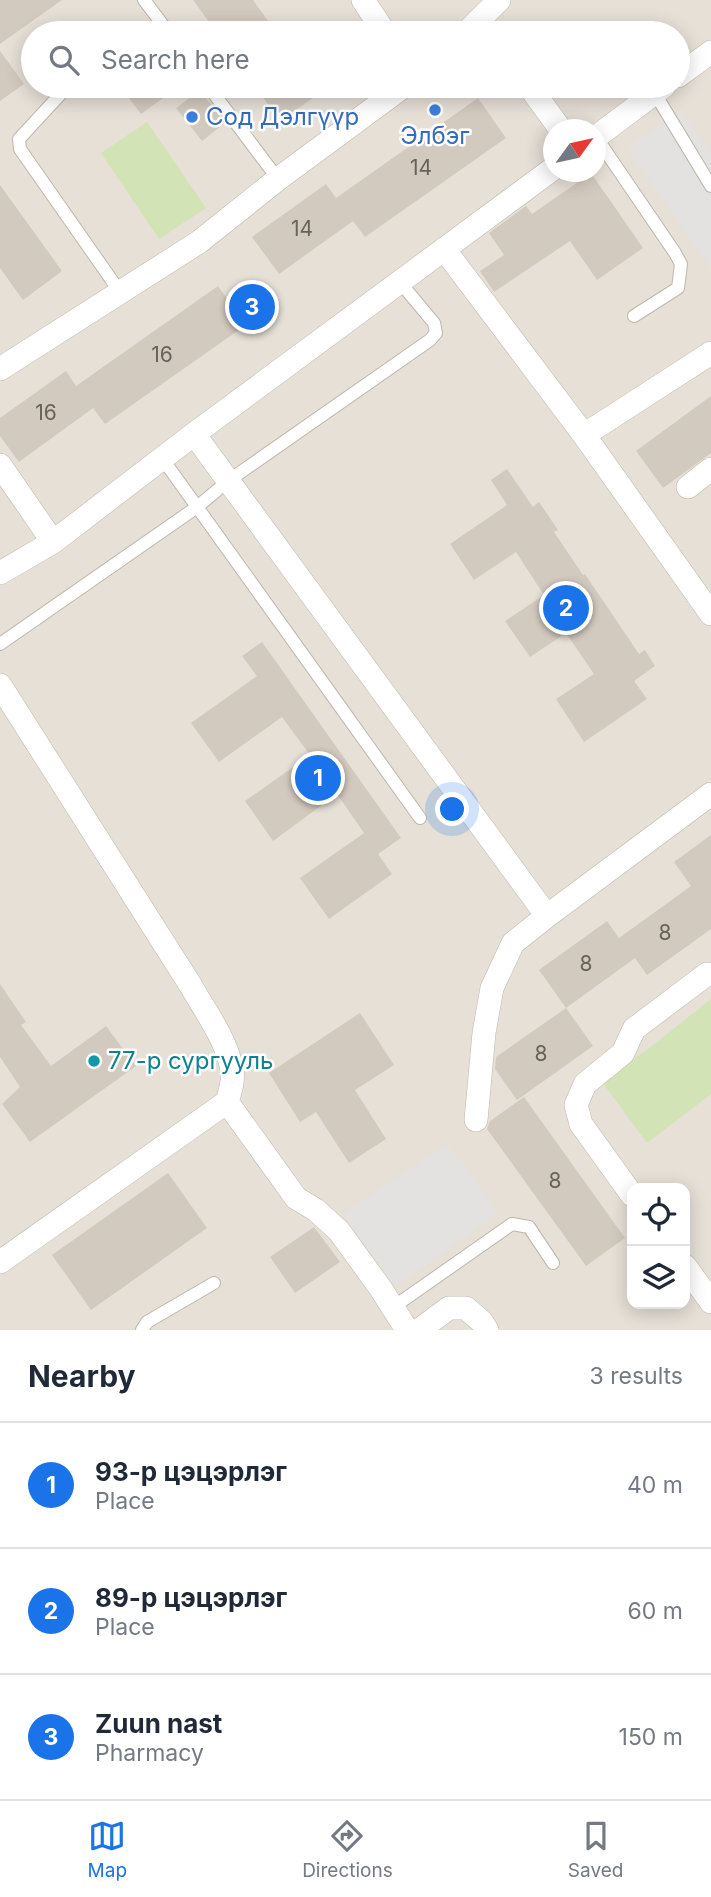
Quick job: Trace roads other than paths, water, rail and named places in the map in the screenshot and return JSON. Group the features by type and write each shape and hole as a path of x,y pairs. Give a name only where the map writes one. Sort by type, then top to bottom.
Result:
{"street":[{"path":"363,0 378,21"},
{"path":"484,21 499,0"},
{"path":"690,67 711,52"},
{"path":"0,369 199,242 278,179 388,98"},
{"path":"537,98 553,119"},
{"path":"606,129 647,98"},
{"path":"0,573 53,542 194,434 543,176"},
{"path":"444,248 584,435 711,614"},
{"path":"584,435 711,353"},
{"path":"194,434 547,916"},
{"path":"0,465 53,542"},
{"path":"688,487 711,470"},
{"path":"0,685 184,975 218,1033 233,1071 227,1102 0,1262"},
{"path":"476,1120 484,1033 492,988 513,943 711,793"},
{"path":"627,1188 581,1125 576,1105 585,1084 623,1053 634,1029 707,974"},
{"path":"227,1102 296,1198 316,1210 339,1231 407,1330"},
{"path":"690,1273 711,1302"},
{"path":"419,1330 449,1308 466,1308 487,1330"}],"lane":[{"path":"144,0 160,21"},
{"path":"57,98 19,139 20,149 120,292"},
{"path":"217,98 278,179"},
{"path":"664,98 711,186"},
{"path":"606,152 681,264 678,288 634,316"},
{"path":"0,644 197,507 228,481 429,340 436,333 434,323 399,281"},
{"path":"162,458 420,818"},
{"path":"392,1308 512,1224 528,1227 553,1263"},
{"path":"142,1330 147,1322 214,1283"}],"place":[{"name":"Элбэг","path":"435,110"},
{"name":"Сод Дэлгүүр","path":"192,117"},
{"name":"Zuun nast","path":"252,307"},
{"name":"89-р цэцэрлэг","path":"566,608"},
{"name":"93-р цэцэрлэг","path":"318,778"},
{"name":"77-р сургууль","path":"94,1061"}]}
